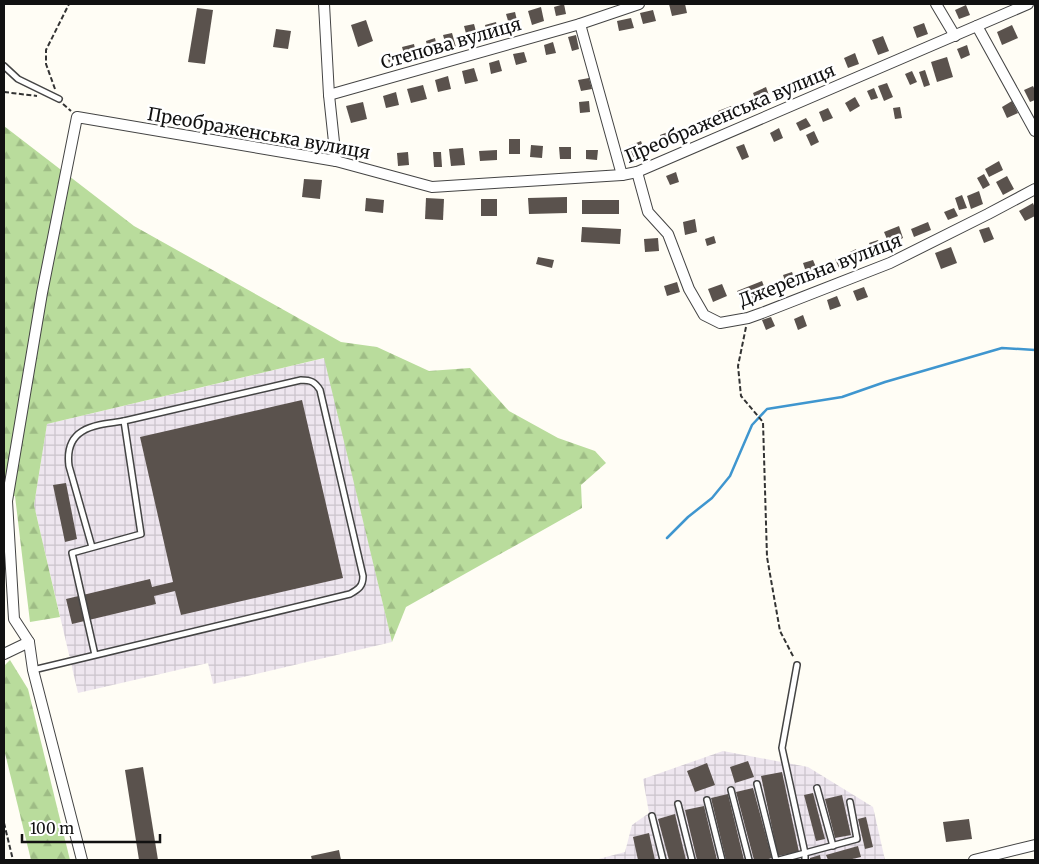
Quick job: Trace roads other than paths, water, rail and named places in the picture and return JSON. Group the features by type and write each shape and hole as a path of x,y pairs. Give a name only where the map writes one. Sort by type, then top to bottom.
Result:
{"street":[{"path":"324,4 329,94 336,161"},
{"name":"Степова вулиця","path":"329,94 580,24 638,4"},
{"path":"936,4 955,36"},
{"name":"Преображенська вулиця","path":"29,642 14,618 6,501 42,293 77,117 336,161 432,186 622,175 637,172 1028,4"},
{"path":"580,24 622,175"},
{"path":"976,26 1035,131"},
{"name":"Джерельна вулиця","path":"637,172 648,212 668,234 689,289 704,315 720,322 748,318 890,263 1035,189"},
{"path":"4,654 29,642 33,670 82,860"},
{"path":"974,860 1035,845"}],"lane":[{"path":"4,66 18,79 59,99"},
{"path":"33,670 350,594 359,590 363,584 363,576 320,390 316,383 310,380 301,380 124,421 92,426 80,433 72,444 68,455 69,466 92,547"},
{"path":"95,655 72,553 141,534 124,421"},
{"path":"797,665 782,748 805,853 804,860"},
{"path":"757,784 778,860 857,839 850,802"},
{"path":"817,788 833,846"},
{"path":"731,790 749,860"},
{"path":"707,800 722,860"},
{"path":"678,804 692,860"},
{"path":"652,816 663,860"}],"waterway":[{"path":"667,538 688,517 712,498 730,476 752,425 767,409 842,397 885,382 1002,348 1035,350"}]}
